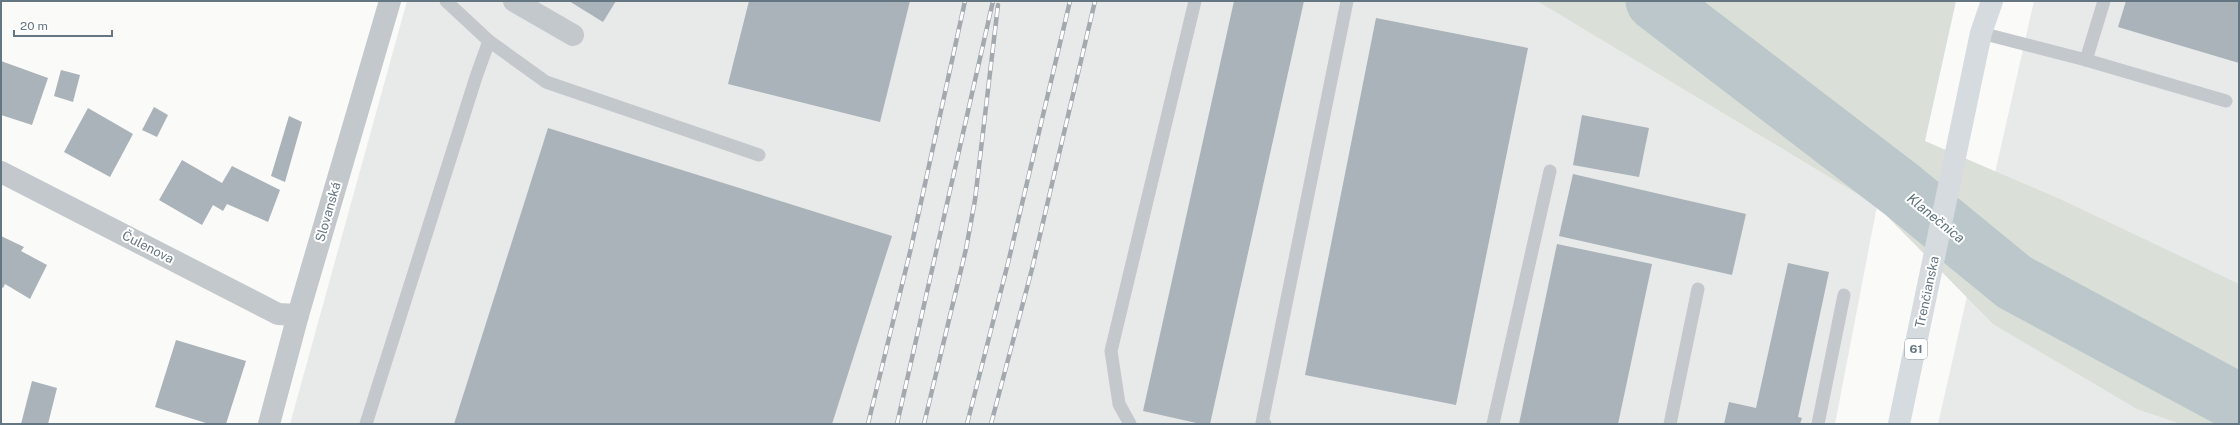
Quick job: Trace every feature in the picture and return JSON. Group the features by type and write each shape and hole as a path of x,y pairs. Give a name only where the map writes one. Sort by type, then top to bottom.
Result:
{"main road":[{"name":"61","path":"1981,33 1988,1"},
{"path":"1981,33 1992,1"},
{"name":"Trenčianska","path":"1899,424 1932,273 1981,33"}],"street":[{"name":"Slovanská","path":"269,424 298,315 390,1"},
{"path":"514,1 573,36"},
{"name":"Čulenova","path":"1,172 278,314 298,315"}],"lane":[{"path":"446,1 489,41 546,82 760,155"},
{"path":"1130,424 1119,404 1111,351 1195,1"},
{"path":"1261,424 1348,1"},
{"path":"2086,60 2104,1"},
{"path":"1981,33 2086,60 2226,101"},
{"path":"366,424 476,77 489,41"},
{"path":"1493,424 1550,170"},
{"path":"1670,424 1698,289"},
{"path":"1818,424 1844,295"}],"shaded area":[{"path":"407,1 1537,1 1877,206 1835,424 290,424"},
{"path":"1537,1 1956,1 1925,141 2062,200 2239,284 2239,424 2181,424 2137,409 1993,324 1877,206"},
{"path":"2034,1 2239,1 2239,424 1938,424"}],"building":[{"path":"569,1 616,1 603,22"},
{"path":"749,1 910,1 880,122 728,84"},
{"path":"1234,1 1304,1 1210,424 1201,424 1143,411"},
{"path":"2126,1 2239,1 2239,63 2118,27"},
{"path":"1376,18 1528,48 1456,405 1305,375"},
{"path":"1,61 48,78 32,125 1,115"},
{"path":"61,70 80,75 73,102 54,96"},
{"path":"154,107 168,115 157,137 142,130"},
{"path":"88,108 133,134 110,177 64,152"},
{"path":"1582,115 1649,128 1639,177 1573,165"},
{"path":"289,116 302,122 285,182 271,176"},
{"path":"548,128 892,236 832,424 454,424"},
{"path":"182,160 222,183 232,166 280,190 268,222 227,204 223,211 213,205 202,225 159,200"},
{"path":"1573,174 1746,214 1732,275 1559,236"},
{"path":"1,236 24,247 21,251 47,265 30,299 5,284 3,288 1,287"},
{"path":"1557,244 1652,264 1618,424 1519,424"},
{"path":"1788,263 1829,272 1798,417 1802,418 1800,424 1724,424 1729,402 1756,408"},
{"path":"176,340 246,361 226,424 209,424 155,407"},
{"path":"32,381 57,388 48,424 21,424"}],"waterway":[{"name":"Klanečnica","path":"1655,1 1903,191 2014,282 2235,401 2239,401"}],"railway":[{"path":"868,424 911,248 965,1"},
{"path":"897,424 993,1"},
{"path":"967,424 1008,263 1070,1"},
{"path":"991,424 1032,269 1095,1"},
{"path":"924,424 966,249 975,200 998,5"}]}
